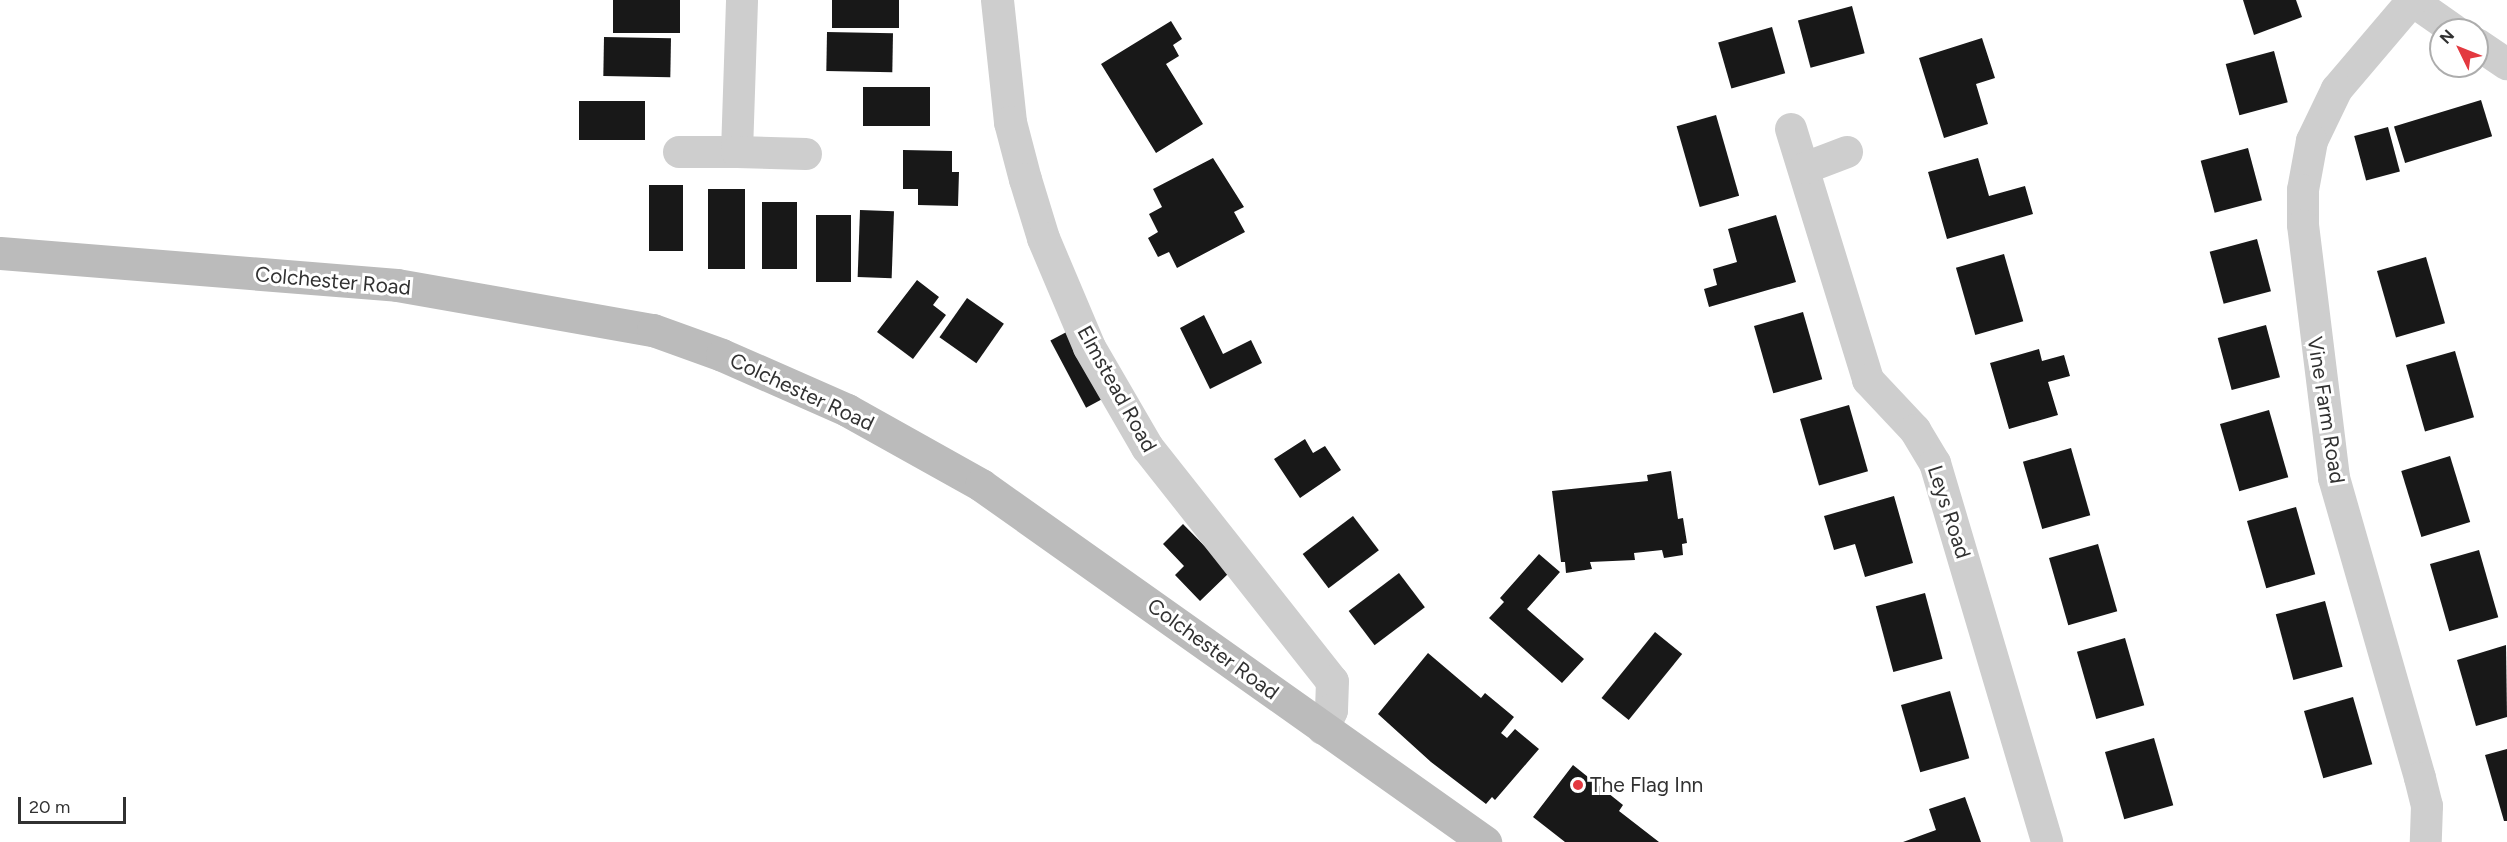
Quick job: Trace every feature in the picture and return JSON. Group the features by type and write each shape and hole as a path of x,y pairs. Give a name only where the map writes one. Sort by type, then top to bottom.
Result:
{"main road":[{"name":"Colchester Road","path":"0,253 397,285 653,330 786,381 847,410 981,485 1485,842"}],"street":[{"path":"737,153 742,0"},
{"name":"Elmstead Road","path":"997,0 1010,122 1024,179 1043,238 1089,346 1147,447 1332,681 1330,710 1323,728"},
{"path":"2411,0 2437,18"},
{"name":"Vine Farm Road","path":"2411,0 2337,89 2312,141 2303,190 2303,225 2334,478 2420,778 2427,806 2426,842"},
{"path":"2489,52 2507,64"},
{"name":"Leys Road","path":"1791,129 1805,168 1831,270 1868,380 1915,430 1935,463 2047,842"},
{"path":"680,152 806,154"},
{"path":"1805,168 1847,152"}],"building":[{"path":"613,0 680,0 680,33 613,33"},
{"path":"832,0 899,0 899,28 832,28"},
{"path":"2243,0 2296,0 2302,17 2254,35"},
{"path":"1852,6 1865,53 1811,68 1798,20"},
{"path":"1171,21 1182,39 1173,45 1179,56 1166,64 1203,124 1156,153 1101,64"},
{"path":"1772,27 1785,73 1731,89 1718,42"},
{"path":"827,32 893,33 892,72 826,71"},
{"path":"604,37 671,38 670,77 603,76"},
{"path":"1982,38 1995,78 1976,84 1988,124 1944,138 1919,58"},
{"path":"2274,51 2288,102 2239,115 2226,64"},
{"path":"863,87 930,87 930,126 863,126"},
{"path":"2481,100 2492,136 2405,163 2394,127"},
{"path":"579,101 645,101 645,140 579,140"},
{"path":"1716,115 1739,196 1700,207 1677,126"},
{"path":"2388,127 2400,171 2366,180 2354,136"},
{"path":"2248,148 2262,200 2215,213 2201,161"},
{"path":"903,150 952,151 952,172 959,172 958,206 918,205 918,189 903,189"},
{"path":"1213,158 1244,207 1234,212 1245,232 1177,268 1169,252 1158,257 1148,238 1158,232 1149,214 1162,207 1153,189"},
{"path":"1978,158 1989,196 2025,186 2033,214 1947,239 1928,172"},
{"path":"649,185 683,185 683,251 649,251"},
{"path":"708,189 745,189 745,269 708,269"},
{"path":"762,202 797,202 797,269 762,269"},
{"path":"860,210 894,211 892,278 858,277"},
{"path":"816,215 851,215 851,282 816,282"},
{"path":"1776,215 1796,282 1709,307 1704,289 1717,285 1713,269 1737,262 1728,229"},
{"path":"2257,239 2271,291 2224,304 2210,252"},
{"path":"2004,254 2023,321 1975,335 1956,268"},
{"path":"2426,257 2445,323 2396,337 2377,271"},
{"path":"917,280 939,297 933,305 946,315 913,359 877,332"},
{"path":"967,298 1004,324 976,363 939,337"},
{"path":"1803,312 1822,379 1773,393 1754,326"},
{"path":"1204,315 1223,354 1251,340 1262,363 1210,389 1180,328"},
{"path":"2266,325 2280,377 2232,390 2218,338"},
{"path":"1076,327 1112,394 1086,408 1050,341"},
{"path":"2039,349 2042,361 2064,355 2070,376 2048,382 2058,415 2009,429 1990,363"},
{"path":"2455,351 2474,417 2425,431 2406,365"},
{"path":"1849,405 1868,471 1819,485 1800,419"},
{"path":"2269,410 2288,477 2239,491 2220,424"},
{"path":"1305,439 1313,453 1325,446 1341,470 1300,498 1274,459"},
{"path":"2071,448 2090,515 2042,529 2023,462"},
{"path":"2450,456 2470,522 2421,537 2401,471"},
{"path":"1671,471 1678,519 1683,518 1687,543 1682,544 1683,555 1664,558 1662,550 1634,553 1635,560 1590,562 1592,569 1566,573 1565,562 1561,562 1552,491 1648,481 1647,475"},
{"path":"1894,496 1913,563 1865,577 1855,544 1834,550 1824,516"},
{"path":"2296,507 2315,574 2266,588 2247,521"},
{"path":"1353,516 1379,550 1329,588 1303,554"},
{"path":"1183,524 1230,572 1200,601 1175,575 1184,566 1163,544"},
{"path":"2098,544 2117,611 2068,625 2049,558"},
{"path":"2479,550 2498,617 2449,631 2430,564"},
{"path":"1539,554 1560,572 1527,609 1584,659 1562,683 1489,618 1504,602 1500,598"},
{"path":"1399,573 1425,607 1375,645 1349,611"},
{"path":"1925,593 1943,659 1893,672 1876,606"},
{"path":"2325,601 2343,667 2293,680 2276,614"},
{"path":"1655,632 1682,654 1629,720 1602,698"},
{"path":"2125,638 2144,705 2096,719 2077,652"},
{"path":"2506,645 2507,717 2476,726 2457,660"},
{"path":"1428,653 1481,698 1485,693 1514,717 1501,733 1507,738 1515,729 1539,749 1495,800 1492,797 1486,804 1431,762 1378,714"},
{"path":"1950,691 1969,758 1920,772 1901,705"},
{"path":"2353,697 2372,764 2323,778 2304,711"},
{"path":"2154,738 2173,805 2124,819 2105,752"},
{"path":"2507,749 2507,821 2504,821 2485,755"},
{"name":"The Flag Inn","path":"1573,765 1623,805 1619,811 1659,842 1565,842 1533,817"},
{"path":"1965,797 1981,842 1903,842 1936,830 1929,809"}],"place":[{"name":"The Flag Inn","path":"1578,785"}]}
